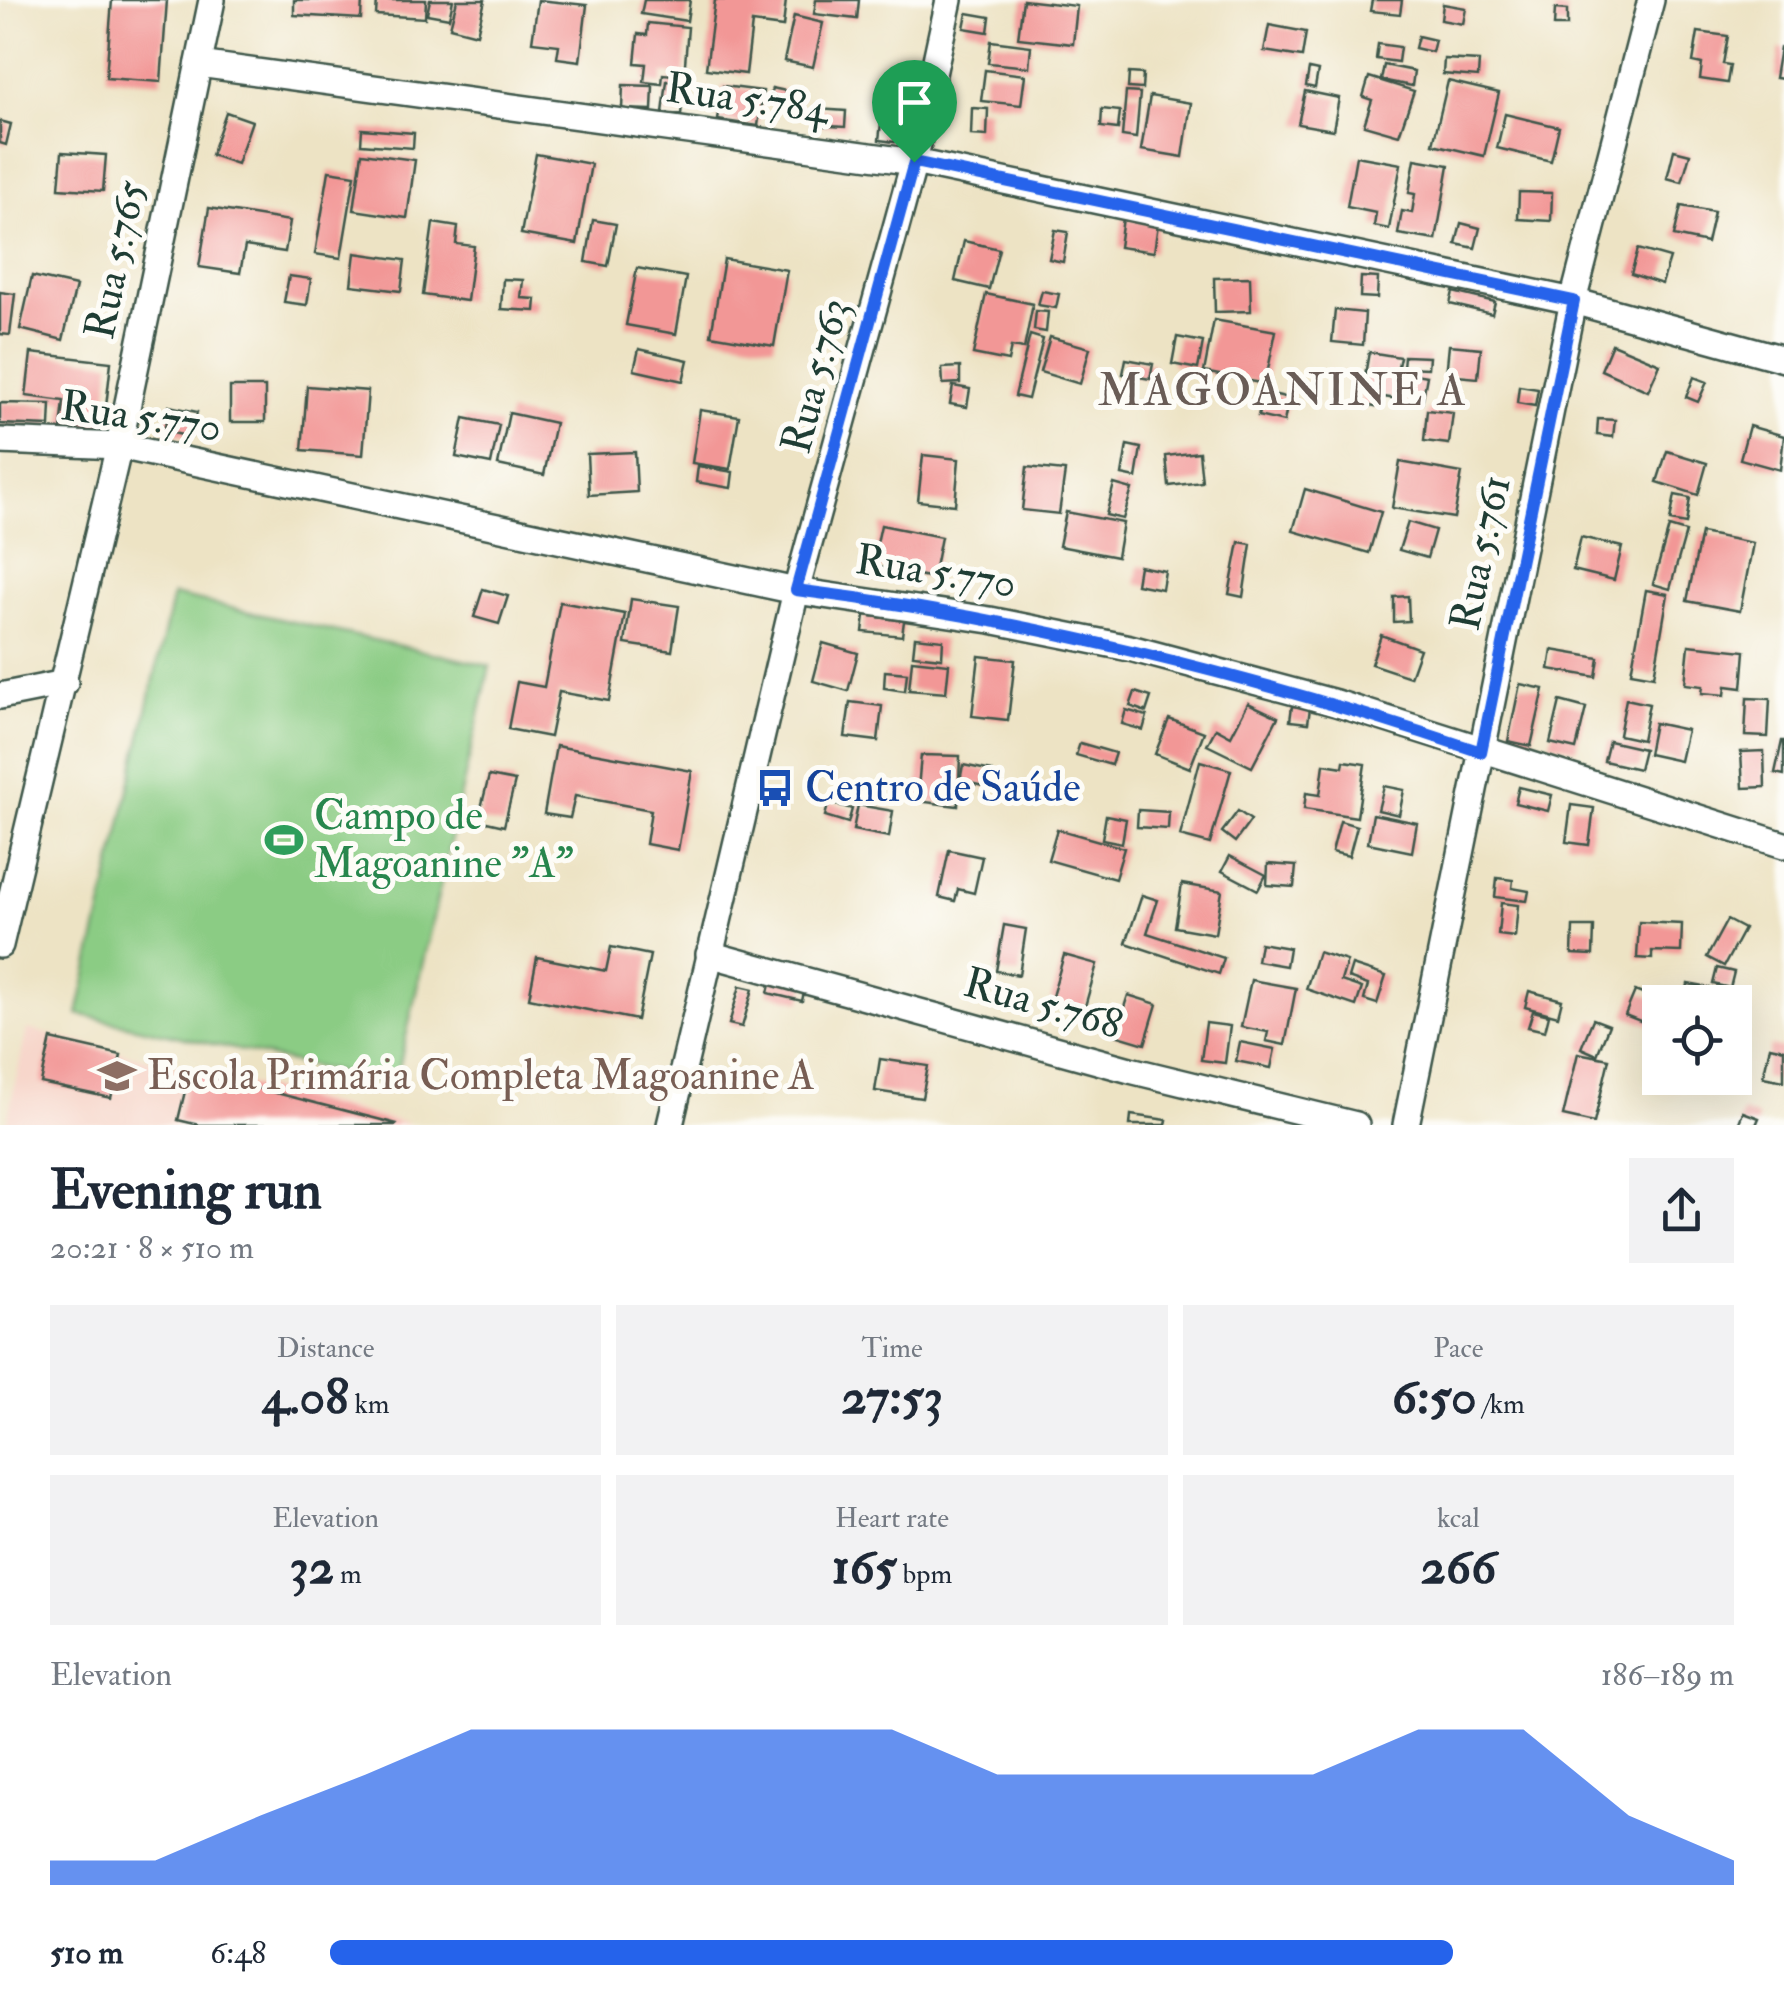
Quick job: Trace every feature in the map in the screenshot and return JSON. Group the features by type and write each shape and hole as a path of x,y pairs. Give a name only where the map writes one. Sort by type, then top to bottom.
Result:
{"street":[{"name":"Rua 5.765","path":"0,945 118,446 212,0"},
{"name":"Rua 5.763","path":"670,1125 796,590 914,162 948,0"},
{"name":"Rua 5.761","path":"1406,1125 1574,301 1651,0"},
{"name":"Rua 5.784","path":"200,64 914,162 1574,301 1784,360"},
{"name":"Rua 5.770","path":"0,441 118,446 796,590 973,617 1130,648 1336,703 1784,846"},
{"path":"0,696 64,683"},
{"name":"Rua 5.768","path":"709,954 1130,1070 1356,1125"}],"shaded area":[{"name":"Escola Primária Completa Magoanine A","path":"27,1029 408,1123 408,1125 6,1125"}],"green space":[{"name":"Campo de Magoanine \"A\"","path":"173,595 490,666 395,1085 78,1014"}],"building":[{"path":"112,0 167,0 161,82 106,78"},
{"path":"294,0 362,0 361,19 294,15"},
{"path":"377,0 426,0 425,18 376,15"},
{"path":"430,0 453,0 449,18 427,14"},
{"path":"457,0 485,0 477,34 450,27"},
{"path":"538,0 587,5 580,61 557,58 559,45 532,42"},
{"path":"644,0 690,0 687,21 641,14"},
{"path":"715,0 786,0 783,27 752,23 746,74 706,69"},
{"path":"816,0 859,0 857,19 814,14"},
{"path":"1023,0 1077,6 1073,44 1018,38"},
{"path":"1372,0 1402,0 1400,14 1370,11"},
{"path":"1443,4 1466,8 1463,24 1441,20"},
{"path":"1555,9 1567,10 1567,26 1554,26"},
{"path":"967,13 990,17 988,32 964,28"},
{"path":"794,16 823,23 813,67 784,61"},
{"path":"648,23 688,27 684,76 663,74 662,84 644,82 646,64 635,63 638,34 647,35"},
{"path":"1269,25 1306,32 1302,57 1264,51"},
{"path":"1698,32 1728,36 1723,64 1730,65 1727,83 1700,79 1702,64 1693,62"},
{"path":"1418,36 1435,40 1432,52 1415,48"},
{"path":"991,41 1031,46 1029,67 988,63"},
{"path":"1378,44 1400,47 1398,62 1376,59"},
{"path":"1780,48 1784,48 1784,79 1775,78"},
{"path":"1444,59 1479,61 1478,77 1443,74"},
{"path":"1384,65 1414,71 1412,86 1381,80"},
{"path":"1309,69 1318,71 1315,88 1306,86"},
{"path":"985,70 1025,75 1021,105 981,101"},
{"path":"1129,73 1143,74 1142,89 1128,88"},
{"path":"1369,77 1414,91 1399,135 1364,125 1372,100 1363,97"},
{"path":"667,81 684,83 681,115 663,113"},
{"path":"1448,81 1499,93 1484,156 1433,144"},
{"path":"623,85 653,86 652,110 622,109"},
{"path":"723,86 763,91 758,126 718,120"},
{"path":"772,88 786,91 783,104 769,101"},
{"path":"1305,91 1339,98 1333,130 1298,124"},
{"path":"1126,92 1140,93 1136,138 1122,136"},
{"path":"1150,96 1191,103 1183,157 1141,150"},
{"path":"972,108 988,109 987,136 971,135"},
{"path":"817,109 846,111 845,127 815,125"},
{"path":"1102,109 1120,111 1118,129 1101,127"},
{"path":"226,112 252,121 237,164 211,155"},
{"path":"1505,114 1559,127 1551,161 1497,148"},
{"path":"0,121 11,124 6,145 0,143"},
{"path":"881,123 897,126 895,142 879,140"},
{"path":"362,129 414,133 413,148 361,144"},
{"path":"1674,150 1690,154 1682,182 1667,178"},
{"path":"62,152 106,155 103,191 59,188"},
{"path":"362,153 415,160 407,218 354,210"},
{"path":"536,154 591,164 577,244 521,234"},
{"path":"1356,156 1401,164 1389,229 1374,226 1376,213 1347,207"},
{"path":"1415,159 1449,165 1436,240 1398,234 1402,211 1412,213 1415,194 1409,193"},
{"path":"329,171 355,175 341,258 315,254"},
{"path":"1519,192 1552,193 1551,221 1518,219"},
{"path":"1681,206 1714,212 1707,243 1674,236"},
{"path":"209,208 290,221 285,252 245,246 240,273 199,267"},
{"path":"1123,218 1158,224 1154,252 1119,247"},
{"path":"593,220 616,224 608,266 586,262"},
{"path":"433,223 458,227 456,244 474,246 467,301 423,295"},
{"path":"1461,223 1480,228 1475,248 1456,244"},
{"path":"1055,230 1068,232 1063,262 1049,259"},
{"path":"964,241 999,249 989,289 955,281"},
{"path":"1638,249 1670,258 1662,284 1631,274"},
{"path":"355,253 405,260 401,291 351,285"},
{"path":"724,259 787,270 774,346 711,335"},
{"path":"637,268 686,277 676,334 626,325"},
{"path":"32,276 76,286 63,340 20,329"},
{"path":"289,276 311,279 307,305 284,302"},
{"path":"1250,277 1251,311 1215,312 1214,278"},
{"path":"1361,277 1378,278 1377,298 1360,297"},
{"path":"503,279 523,280 521,298 536,299 535,311 501,309"},
{"path":"1042,291 1059,294 1056,308 1038,305"},
{"path":"0,292 15,294 10,335 0,334"},
{"path":"1453,292 1495,302 1492,314 1450,304"},
{"path":"986,294 1033,304 1024,349 1011,347 1008,361 973,354"},
{"path":"1335,310 1365,313 1363,345 1332,342"},
{"path":"1036,311 1048,312 1046,332 1034,330"},
{"path":"1214,320 1276,331 1265,384 1204,372"},
{"path":"1030,335 1043,339 1028,399 1015,396"},
{"path":"1050,337 1090,348 1080,384 1040,372"},
{"path":"1177,337 1203,342 1198,369 1172,364"},
{"path":"1612,344 1660,364 1648,391 1601,370"},
{"path":"1449,345 1481,348 1478,378 1446,375"},
{"path":"639,349 688,360 683,381 634,370"},
{"path":"1369,352 1400,357 1397,371 1427,376 1422,403 1377,396 1375,407 1360,404"},
{"path":"31,353 111,362 103,434 61,430 64,401 26,396"},
{"path":"1404,356 1429,357 1428,368 1403,367"},
{"path":"1126,359 1153,364 1150,379 1123,374"},
{"path":"960,367 960,383 943,384 942,368"},
{"path":"1694,377 1707,382 1698,402 1686,397"},
{"path":"307,386 368,391 363,455 302,450"},
{"path":"953,386 970,389 967,407 950,404"},
{"path":"1519,386 1538,389 1535,406 1517,403"},
{"path":"230,387 265,387 265,422 230,422"},
{"path":"1264,392 1289,398 1284,422 1258,416"},
{"path":"0,403 51,404 50,426 0,424"},
{"path":"169,406 197,412 191,437 164,431"},
{"path":"700,410 739,416 730,469 692,463"},
{"path":"1427,410 1453,413 1449,444 1424,441"},
{"path":"509,413 555,423 544,475 498,465"},
{"path":"464,418 499,425 491,464 456,457"},
{"path":"1598,419 1615,420 1613,437 1597,435"},
{"path":"1749,426 1784,436 1780,470 1740,459"},
{"path":"1127,445 1141,448 1136,478 1122,475"},
{"path":"1667,451 1707,463 1698,495 1657,482"},
{"path":"635,452 637,492 589,495 587,454"},
{"path":"1199,452 1202,482 1169,486 1166,456"},
{"path":"923,455 959,459 955,505 918,501"},
{"path":"1400,462 1462,473 1454,518 1392,508"},
{"path":"698,466 733,472 731,488 696,482"},
{"path":"1027,467 1065,471 1059,514 1022,510"},
{"path":"1114,484 1132,489 1123,519 1106,515"},
{"path":"1305,489 1381,512 1369,553 1293,531"},
{"path":"1675,495 1690,498 1686,524 1670,521"},
{"path":"1066,512 1123,523 1117,557 1059,546"},
{"path":"1408,522 1435,530 1427,558 1399,550"},
{"path":"881,525 941,537 933,578 872,566"},
{"path":"1669,527 1686,532 1670,589 1653,584"},
{"path":"1701,533 1753,543 1740,611 1687,601"},
{"path":"1581,537 1622,547 1614,580 1573,570"},
{"path":"1239,542 1251,544 1243,597 1229,594"},
{"path":"1139,566 1165,571 1162,589 1136,584"},
{"path":"483,589 508,596 499,624 474,617"},
{"path":"1646,590 1668,594 1654,676 1631,672"},
{"path":"1408,596 1409,621 1394,622 1394,597"},
{"path":"631,599 679,606 672,651 625,644"},
{"path":"560,602 625,614 609,701 559,692 550,737 508,729 517,682 544,687"},
{"path":"865,615 904,621 902,636 863,632"},
{"path":"1381,635 1420,649 1410,677 1371,664"},
{"path":"915,637 943,640 942,658 913,655"},
{"path":"823,643 858,653 848,691 813,681"},
{"path":"1689,645 1745,651 1742,688 1726,686 1725,695 1702,693 1703,686 1685,684"},
{"path":"1552,650 1599,658 1596,677 1549,669"},
{"path":"979,656 1015,660 1008,720 972,716"},
{"path":"912,660 949,664 946,693 909,690"},
{"path":"885,671 907,673 905,691 884,688"},
{"path":"1520,684 1544,689 1531,746 1508,741"},
{"path":"1135,692 1151,697 1146,712 1130,706"},
{"path":"1747,698 1770,699 1768,737 1745,736"},
{"path":"1626,699 1649,704 1642,740 1619,735"},
{"path":"1560,701 1586,708 1576,749 1550,743"},
{"path":"850,702 882,706 878,741 845,737"},
{"path":"1248,703 1278,717 1252,767 1207,745 1216,728 1231,736"},
{"path":"1292,706 1310,708 1308,723 1290,721"},
{"path":"1126,710 1147,716 1143,730 1122,724"},
{"path":"1169,719 1204,732 1190,768 1155,754"},
{"path":"1654,723 1687,730 1680,761 1648,754"},
{"path":"1609,741 1644,749 1639,769 1604,761"},
{"path":"1784,741 1784,775 1775,773"},
{"path":"1080,743 1115,753 1111,765 1076,755"},
{"path":"556,746 692,771 678,850 646,844 651,810 575,796 570,818 544,814"},
{"path":"1764,751 1765,787 1743,788 1741,752"},
{"path":"921,755 960,756 958,806 917,801"},
{"path":"1200,761 1231,770 1210,844 1180,836"},
{"path":"1344,761 1365,764 1357,817 1304,809 1306,793 1320,795 1324,764 1343,767"},
{"path":"963,765 992,771 989,787 960,781"},
{"path":"489,776 515,781 504,826 478,820"},
{"path":"1384,786 1404,790 1399,815 1378,810"},
{"path":"1519,787 1552,795 1548,811 1515,803"},
{"path":"829,802 852,809 848,823 825,816"},
{"path":"858,805 893,811 889,837 853,830"},
{"path":"1571,805 1594,808 1589,845 1566,842"},
{"path":"1138,810 1169,812 1168,829 1137,827"},
{"path":"1238,811 1251,820 1235,842 1222,832"},
{"path":"1373,814 1417,823 1412,852 1368,843"},
{"path":"1106,815 1126,819 1122,843 1102,839"},
{"path":"1340,821 1357,826 1349,856 1332,852"},
{"path":"1057,829 1124,848 1115,879 1048,860"},
{"path":"949,850 982,857 974,893 958,889 955,901 939,897"},
{"path":"1230,856 1266,875 1258,890 1222,871"},
{"path":"1268,864 1296,866 1294,887 1267,885"},
{"path":"1497,878 1513,880 1512,888 1529,891 1527,901 1495,897"},
{"path":"1182,884 1222,891 1215,934 1175,927"},
{"path":"1142,895 1158,900 1147,933 1224,958 1219,974 1126,943"},
{"path":"1501,903 1518,905 1515,937 1498,935"},
{"path":"1727,920 1744,929 1724,966 1707,957"},
{"path":"1639,922 1682,924 1681,952 1652,951 1652,959 1637,958"},
{"path":"1004,925 1026,929 1019,975 996,971"},
{"path":"1573,927 1594,927 1593,955 1572,954"},
{"path":"1260,943 1289,948 1286,966 1257,961"},
{"path":"611,947 650,955 637,1020 529,998 537,957 606,971"},
{"path":"1318,952 1347,961 1341,981 1362,988 1356,1006 1306,989"},
{"path":"1064,955 1097,964 1084,1010 1051,1000"},
{"path":"1352,965 1386,976 1377,1004 1364,1000 1368,985 1348,978"},
{"path":"1717,968 1734,972 1731,985 1713,984"},
{"path":"772,976 806,983 802,1001 768,993"},
{"path":"1251,980 1296,988 1285,1045 1266,1041 1268,1032 1241,1027"},
{"path":"740,986 753,989 742,1027 729,1024"},
{"path":"1529,991 1562,1000 1558,1016 1525,1007"},
{"path":"1635,991 1642,994 1642,1022 1625,1015"},
{"path":"1128,995 1157,1004 1145,1044 1115,1035"},
{"path":"1533,1011 1549,1015 1545,1031 1528,1027"},
{"path":"1593,1019 1609,1025 1597,1055 1581,1048"},
{"path":"1206,1023 1230,1026 1225,1063 1201,1060"},
{"path":"51,1039 121,1055 111,1098 41,1083"},
{"path":"1240,1042 1275,1049 1271,1068 1236,1061"},
{"path":"1770,1046 1784,1049 1784,1081 1763,1077"},
{"path":"1578,1053 1609,1059 1594,1123 1563,1116"},
{"path":"880,1059 928,1066 922,1098 875,1091"},
{"path":"190,1071 397,1124 199,1125 178,1120"},
{"path":"1743,1112 1759,1118 1756,1125 1738,1125"},
{"path":"1131,1115 1167,1120 1166,1125 1130,1125"}],"place":[{"name":"Centro de Saúde","path":"775,788"},
{"name":"Campo de Magoanine \"A\"","path":"284,840"},
{"name":"Escola Primária Completa Magoanine A","path":"117,1076"}],"district":[{"name":"MAGOANINE A","path":"1283,391"}],"route":[{"path":"914,162 1574,301 1481,752 1336,703 1130,648 990,620 796,590 815,535 914,162"}]}
